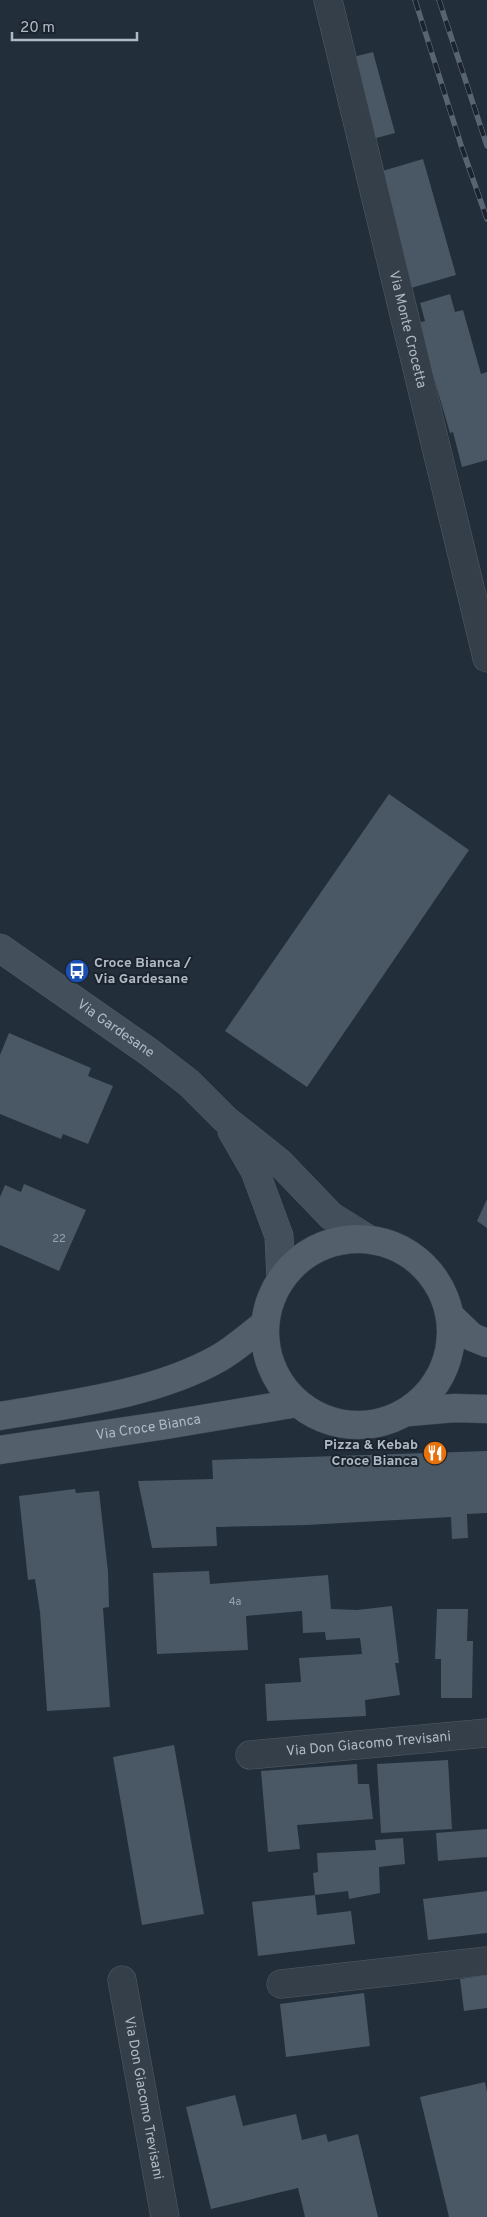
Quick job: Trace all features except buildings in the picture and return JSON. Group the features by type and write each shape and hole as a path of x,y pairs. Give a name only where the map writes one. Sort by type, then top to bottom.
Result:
{"main road":[{"name":"Via Gardesane","path":"0,948 149,1052 189,1083 225,1119 279,1162 331,1216 368,1240"},
{"name":"Via Gardesane","path":"225,1119 255,1171 279,1236 282,1280"},
{"path":"408,1412 435,1387 450,1353 451,1317 444,1294 426,1268 413,1257 392,1245 368,1240 343,1240 319,1248 298,1261 282,1280 271,1300 265,1324 266,1346 272,1367 282,1386 297,1402 332,1422 351,1426 371,1425 408,1412 455,1408 487,1409"},
{"path":"451,1317 472,1337 487,1343"},
{"path":"0,1416 92,1400 154,1385 218,1358 265,1324"},
{"name":"Via Croce Bianca","path":"0,1450 166,1426 297,1402"}],"street":[{"name":"Via Monte Crocetta","path":"328,0 487,658"},
{"name":"Via Don Giacomo Trevisani","path":"250,1755 487,1733"},
{"path":"280,1984 487,1962"},
{"name":"Via Don Giacomo Trevisani","path":"122,1980 165,2217"}],"railway":[{"path":"415,0 461,145 487,219"},
{"path":"439,0 487,146"}],"place":[{"name":"Croce Bianca / Via Gardesane","path":"77,971"},
{"name":"Pizza & Kebab Croce Bianca","path":"435,1453"}]}
